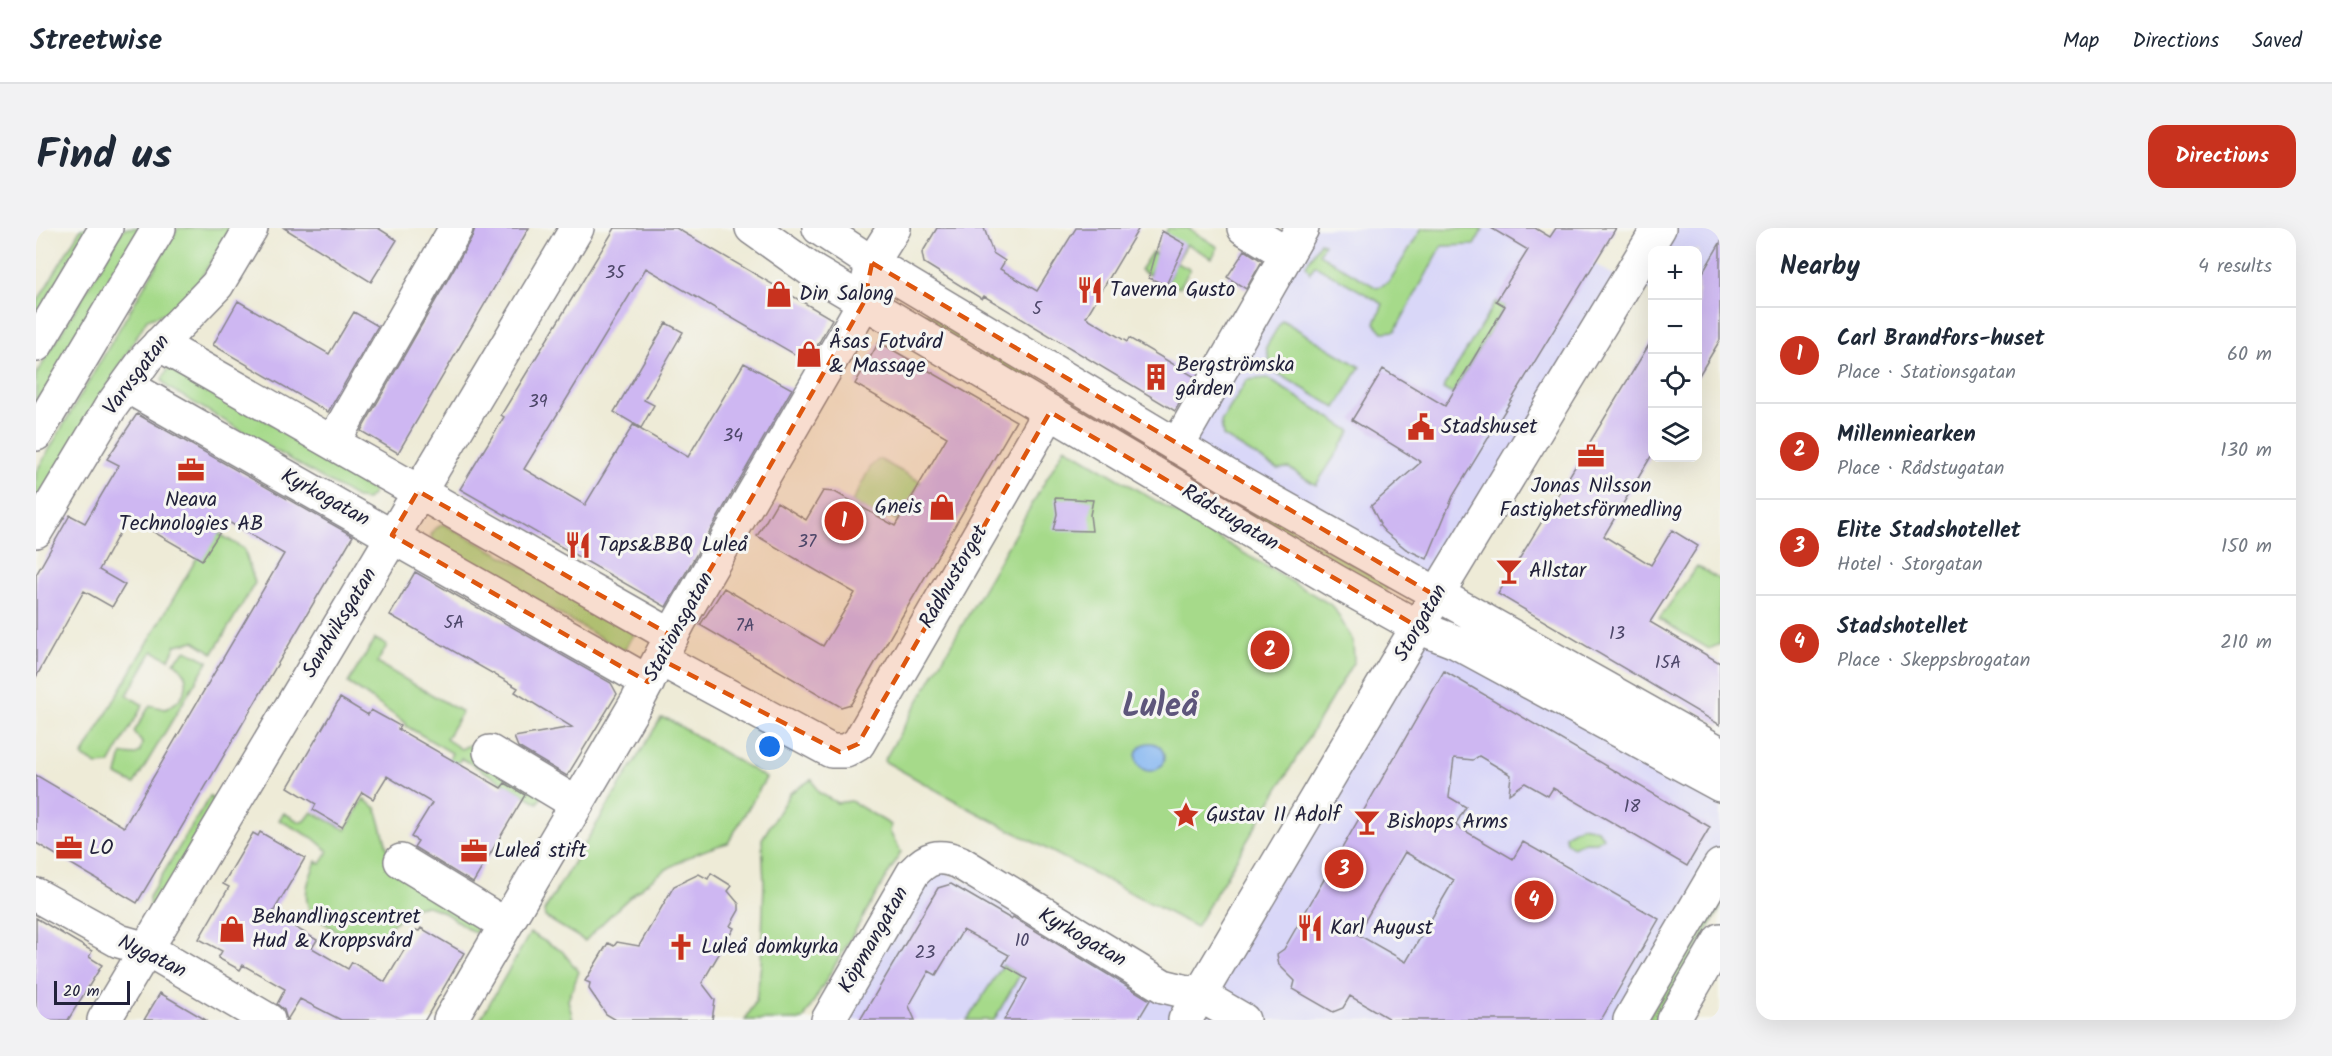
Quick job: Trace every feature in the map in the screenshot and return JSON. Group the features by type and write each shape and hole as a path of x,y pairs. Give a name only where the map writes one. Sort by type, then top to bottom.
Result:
{"street":[{"path":"36,345 106,228"},
{"path":"36,435 159,228"},
{"name":"Varvsgatan","path":"36,531 110,408 159,344 217,285 251,228"},
{"path":"333,442 456,228"},
{"name":"Sandviksgatan","path":"104,1020 577,228"},
{"name":"Rådstugatan","path":"752,228 813,272 1418,627 1456,642 1720,785"},
{"name":"Rådstugatan","path":"819,228 872,263 1178,446 1436,596 1720,753"},
{"name":"Stationsgatan","path":"450,1020 577,804 864,302 872,263 894,228"},
{"path":"1178,446 1294,241 1244,228"},
{"name":"Storgatan","path":"1192,1008 1436,596 1659,228"},
{"name":"Kyrkogatan","path":"159,344 549,565 660,659"},
{"name":"Kyrkogatan","path":"127,386 523,611 660,659 831,750 846,751 859,741"},
{"name":"Rådhustorget","path":"859,741 1050,412"},
{"path":"523,611 549,565"},
{"path":"490,752 577,804"},
{"name":"Kyrkogatan","path":"924,862 936,856 959,862 1163,986 1192,1008 1243,1020"},
{"path":"400,861 477,895 506,925"},
{"name":"Köpmangatan","path":"828,1020 913,873 924,862"},
{"path":"1630,1020 1720,866"},
{"name":"Nygatan","path":"36,895 99,931 147,949 268,1020"},
{"path":"1673,1020 1720,940"}],"highlighted area":[{"path":"872,263 1436,596 1418,627 1050,412 858,744 840,752 660,659 648,682 392,535 418,491 672,636 864,302"}],"shaded area":[{"path":"1302,228 1534,228 1627,283 1436,594 1177,445"},
{"path":"1659,228 1720,228 1720,332 1702,321 1702,246 1648,246"},
{"path":"1648,246 1648,290 1629,278"},
{"path":"1418,628 1711,791 1720,803 1720,857 1627,1020 828,1020 924,862 1199,994"}],"green space":[{"path":"81,228 88,228 36,317 36,304"},
{"path":"124,228 145,228 36,411 36,375"},
{"path":"178,228 232,228 192,292 171,311 147,319 36,509 36,472"},
{"path":"1168,228 1188,228 1218,247 1212,258 1187,244 1177,261 1156,250"},
{"path":"1422,228 1483,229 1474,245 1442,246 1395,331 1383,332 1375,323 1383,304 1315,265 1310,273 1306,265 1320,242 1324,244 1319,254 1377,288 1389,282"},
{"path":"1152,252 1190,269 1180,287 1167,284 1174,266 1157,259 1149,275 1140,270"},
{"path":"1496,301 1505,306 1452,394 1443,389"},
{"path":"927,313 1389,586 1383,594 926,321 924,314"},
{"path":"1282,320 1360,367 1336,408 1272,370 1266,347"},
{"path":"169,366 372,480 373,494 367,500 358,499 167,387 162,380"},
{"path":"1267,378 1351,431 1316,485 1289,468 1277,469 1223,436 1221,422 1247,380"},
{"path":"1065,447 1333,606 1353,641 1354,661 1196,927 970,809 884,761"},
{"path":"879,459 921,482 898,521 889,516 882,519 852,502 871,466"},
{"path":"443,524 638,628 624,651 433,542 431,535"},
{"path":"213,530 244,549 255,583 213,653 194,641 176,645 169,659 153,651 127,695 143,705 109,764 97,765 82,756"},
{"path":"1697,566 1720,580 1720,644 1709,649 1659,619"},
{"path":"375,639 387,645 377,663 462,712 446,739 461,749 469,745 545,791 538,803 461,758 449,779 441,774 452,753 406,726 406,723 348,683"},
{"path":"186,650 208,661 134,784 117,775 122,754 135,755 140,751 142,743 134,732 150,705 165,709 179,700 183,694 186,688 185,675 174,662"},
{"path":"661,718 668,719 766,778 728,843 686,858 649,881 616,909 585,941 545,917 544,911"},
{"path":"812,779 818,792 837,803 851,801 891,825 890,832 901,852 803,1020 745,1020 756,1001 761,964 764,884 762,839 790,793"},
{"path":"210,796 216,803 150,920 149,897"},
{"path":"363,799 376,808 391,861 484,920 475,933 443,912 422,906 407,911 384,933 367,939 356,939 344,935 315,916 308,906 306,894 308,883 316,861 321,864 328,851 313,838 279,820 284,813 300,822 305,821 312,812 346,830"},
{"path":"1581,826 1597,829 1603,837 1597,842 1584,842 1572,847 1566,842 1565,835"},
{"path":"1720,895 1720,909 1656,1020 1647,1020"},
{"path":"530,933 562,951 579,972 568,1000 573,1020 480,1020"},
{"path":"1003,965 1020,975 994,1020 967,1020"}],"water":[{"path":"1150,743 1160,747 1164,757 1160,767 1150,771 1140,767 1136,757 1140,747"}],"building":[{"path":"284,228 378,228 397,240 371,282"},
{"path":"475,228 529,228 398,453 361,431"},
{"path":"615,228 676,228 832,319 808,362 646,268 524,469 585,505 633,425 688,457 744,363 792,389 666,607 460,489 504,417 501,415"},
{"path":"937,228 984,228 993,253 1005,261 1000,269 1037,291 1076,228 1139,228 1086,317 1127,342 1129,338 1195,377 1175,411 984,296 982,299 924,263 922,253"},
{"path":"1491,228 1535,228 1550,237 1556,228 1616,228 1453,496 1427,559 1406,549 1385,532 1379,525 1371,506 1421,462 1352,420 1383,369 1445,406 1505,306 1496,301 1528,250"},
{"path":"1162,231 1185,244 1166,285 1149,278"},
{"path":"1720,243 1720,340 1702,370 1702,300 1702,274"},
{"path":"1245,250 1262,261 1246,289 1227,277"},
{"path":"238,301 329,354 354,312 378,326 328,412 213,345"},
{"path":"666,323 683,332 644,400 654,405 641,428 614,412"},
{"path":"879,342 1016,421 851,704 841,707 700,625 724,588 823,646 855,593 757,536 777,502 806,520 823,491 835,492 895,526 947,437 855,384"},
{"path":"1648,346 1648,461 1604,536 1651,565 1672,530 1698,546 1650,622 1720,663 1720,725 1498,594"},
{"path":"137,414 353,536 137,903 36,843 36,775 124,827 284,554 227,521 202,560 128,517 99,570 125,585 112,607 84,591 36,677 36,575 70,515 85,523 119,465 107,459"},
{"path":"1055,498 1093,500 1090,515 1092,531 1053,530 1057,514"},
{"path":"415,572 611,683 617,694 567,776 518,747 514,737 572,727 515,692 518,688 390,615"},
{"path":"1444,671 1710,827 1687,866 1553,788 1548,796 1525,783 1509,794 1511,775 1479,756 1473,760 1454,758 1449,797 1466,807 1455,825 1513,859 1523,842 1659,919 1601,1020 1391,1020 1350,996 1343,1008 1333,1012 1293,989 1295,981 1279,965 1277,954 1284,949","holes":["1405,852 1454,880 1406,962 1357,934"]},
{"path":"340,698 368,715 371,710 400,726 398,729 501,788 505,783 525,795 473,883 414,847 418,841 411,837 432,803 387,776 373,799 362,792 342,827 313,810 316,804 288,787"},
{"path":"260,832 305,858 272,914 317,940 312,948 348,969 352,962 385,982 416,930 419,931 421,928 464,953 425,1020 341,1020 300,999 287,1020 284,1010 277,1004 285,989 243,965 240,970 218,958 222,951 199,939 229,887 223,884 253,833 258,836"},
{"name":"Luleå domkyrka","path":"711,873 732,886 728,891 739,904 739,910 730,926 734,928 702,983 715,1000 712,1020 616,1020 606,1014 589,989 590,983 585,981 608,943 614,946 617,942 639,946 674,886 699,874 708,879"},
{"path":"951,884 1011,919 1013,917 1150,1000 1138,1020 1004,1020 1027,979 1003,965 1009,955 963,930 936,975 929,971 909,1006 915,1020 860,1020 938,888"},
{"path":"36,918 92,951 89,957 102,965 68,1020 36,1020"},
{"path":"160,993 206,1020 144,1020"}],"place":[{"name":"Taverna Gusto","path":"1090,290"},
{"name":"Din Salong","path":"779,294"},
{"name":"Åsas Fotvård & Massage","path":"809,354"},
{"name":"Bergströmska gården","path":"1156,377"},
{"name":"Stadshuset","path":"1421,427"},
{"name":"Jonas Nilsson Fastighetsförmedling","path":"1591,456"},
{"name":"Neava Technologies AB","path":"191,470"},
{"name":"Gneis","path":"942,507"},
{"name":"Carl Brandfors-huset","path":"844,521"},
{"name":"Taps&BBQ Luleå","path":"578,545"},
{"name":"Allstar","path":"1509,571"},
{"name":"Millenniearken","path":"1270,650"},
{"name":"Gustav II Adolf","path":"1186,815"},
{"name":"Bishops Arms","path":"1367,822"},
{"name":"LO","path":"69,848"},
{"name":"Luleå stift","path":"474,851"},
{"name":"Elite Stadshotellet","path":"1344,869"},
{"name":"Stadshotellet","path":"1534,900"},
{"name":"Karl August","path":"1310,928"},
{"name":"Behandlingscentret Hud & Kroppsvård","path":"232,929"},
{"name":"Luleå domkyrka","path":"681,947"}],"district":[{"name":"Luleå","path":"1160,707"}]}
